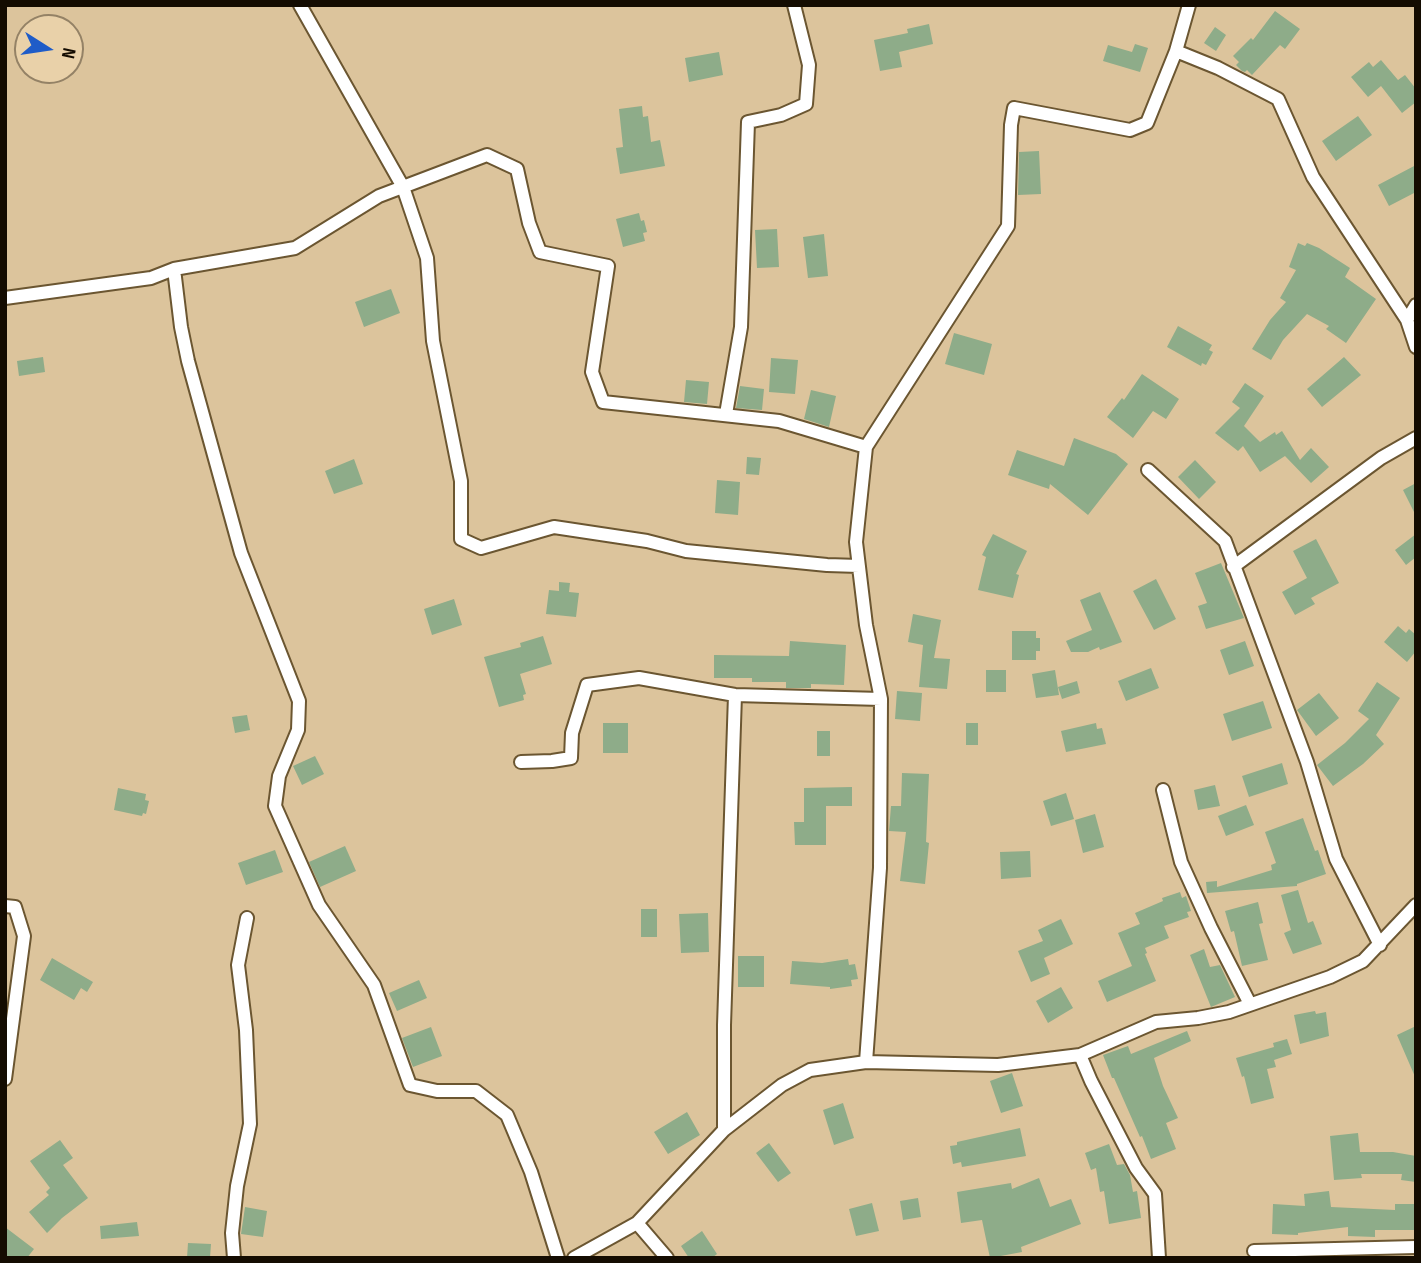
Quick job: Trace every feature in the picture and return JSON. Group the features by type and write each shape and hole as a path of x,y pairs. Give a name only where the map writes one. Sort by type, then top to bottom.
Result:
{"street":[{"path":"300,5 403,187 427,258 433,341 461,481 461,539 481,548 554,527 647,541 686,551 859,566"},
{"path":"726,414 741,327 748,122 780,115 806,104 809,65 794,5"},
{"path":"866,1062 880,868 881,699 866,625 856,542 866,447 1008,226 1011,125 1014,108 1130,131 1147,123 1176,51 1189,5"},
{"path":"1176,51 1218,68 1278,99 1312,177 1407,320 1416,346"},
{"path":"5,298 151,278 174,270 295,248 379,196 487,155 517,169 529,223 540,252 608,265 592,372 603,402 779,421 866,447"},
{"path":"174,270 188,361 241,553 299,701 298,730 279,776 275,806 319,905 374,985 410,1085 437,1091 476,1091 507,1115 531,1172 558,1258"},
{"path":"1407,320 1416,305"},
{"path":"1233,568 1381,458 1416,438"},
{"path":"1148,470 1224,541 1307,762 1336,859 1380,945"},
{"path":"521,762 571,758 572,733 587,685 639,678 735,695 881,699"},
{"path":"724,1130 724,1025 735,695"},
{"path":"1163,790 1181,862 1250,1004"},
{"path":"574,1258 637,1223 724,1130 782,1085 810,1070 866,1062 998,1065 1080,1055 1156,1021 1198,1018 1229,1012 1329,977 1363,961 1416,905"},
{"path":"5,906 15,907 24,936 5,1079"},
{"path":"234,1258 232,1233 237,1186 250,1124 246,1030 238,965 247,918"},
{"path":"1080,1055 1136,1167 1155,1194 1158,1258"},
{"path":"637,1223 667,1258"},
{"path":"1254,1251 1416,1247"}],"building":[{"path":"1275,11 1300,29 1285,49 1280,45 1252,75 1247,70 1242,71 1233,56 1251,38 1253,40"},
{"path":"929,24 933,44 899,52 902,67 880,71 874,40 908,33 907,29"},
{"path":"1215,27 1226,35 1216,51 1204,43"},
{"path":"1135,44 1148,48 1140,72 1103,61 1108,45 1132,52"},
{"path":"719,52 723,75 689,82 685,58"},
{"path":"1381,60 1398,80 1405,75 1416,89 1416,102 1402,113 1381,86 1368,97 1351,77 1369,62 1373,67"},
{"path":"642,106 643,117 648,116 651,142 660,140 665,166 620,174 616,148 623,147 619,109"},
{"path":"1358,116 1372,135 1336,161 1322,141"},
{"path":"1039,151 1041,194 1018,195 1019,152"},
{"path":"1416,165 1416,192 1389,206 1378,185"},
{"path":"639,213 647,232 643,233 645,241 623,247 616,219"},
{"path":"777,229 779,267 757,268 755,230"},
{"path":"824,234 828,276 808,278 803,237"},
{"path":"1298,243 1319,248 1350,268 1345,277 1376,299 1346,343 1326,329 1329,326 1307,314 1283,340 1271,360 1252,349 1270,320 1286,302 1280,298 1296,270 1289,267"},
{"path":"391,289 400,313 364,327 355,302"},
{"path":"1178,326 1212,345 1209,350 1213,352 1206,365 1202,363 1201,366 1167,347"},
{"path":"954,333 992,344 984,375 945,364"},
{"path":"43,357 45,372 19,376 17,361"},
{"path":"1344,357 1361,375 1322,407 1307,389"},
{"path":"771,358 798,360 795,394 769,392"},
{"path":"1142,374 1179,399 1166,419 1153,411 1133,438 1107,417 1122,398 1124,400"},
{"path":"686,380 709,382 707,404 684,402"},
{"path":"1245,383 1264,396 1244,426 1260,442 1275,432 1276,435 1282,431 1300,460 1311,448 1329,467 1311,483 1285,456 1260,472 1243,446 1238,451 1215,433 1240,408 1232,402"},
{"path":"740,386 764,389 762,410 736,408"},
{"path":"811,390 836,396 829,427 804,419"},
{"path":"1074,438 1116,454 1128,464 1088,515 1050,484 1049,489 1008,475 1017,450 1064,466"},
{"path":"747,457 761,458 759,475 746,474"},
{"path":"354,459 363,484 334,494 325,471"},
{"path":"1195,460 1216,482 1199,499 1178,477"},
{"path":"717,480 740,482 738,515 715,513"},
{"path":"1416,483 1416,516 1403,490"},
{"path":"993,534 1027,551 1016,574 1019,575 1013,598 978,590 986,557 982,555"},
{"path":"1416,534 1416,557 1406,565 1395,550"},
{"path":"1316,539 1339,583 1311,598 1315,604 1295,615 1282,592 1307,578 1293,551"},
{"path":"1221,563 1244,618 1206,629 1198,606 1207,603 1195,573"},
{"path":"1156,579 1176,619 1154,630 1133,591"},
{"path":"559,582 570,583 569,592 579,593 576,617 546,614 549,590 559,591"},
{"path":"1100,592 1122,642 1100,650 1099,647 1088,652 1071,652 1066,641 1092,630 1080,600"},
{"path":"454,599 462,625 432,635 424,609"},
{"path":"913,614 941,620 934,658 950,659 947,689 919,687 923,645 908,642"},
{"path":"1398,626 1406,633 1409,629 1416,635 1416,651 1407,662 1384,642"},
{"path":"1012,631 1036,631 1036,638 1040,638 1040,651 1036,651 1036,660 1012,660"},
{"path":"543,636 552,664 520,674 526,694 523,695 524,700 499,707 484,657 521,647 520,643"},
{"path":"790,641 846,645 844,685 811,684 811,688 786,688 786,682 752,682 752,678 714,678 714,655 789,656"},
{"path":"1245,641 1254,666 1229,675 1220,650"},
{"path":"1151,668 1159,688 1126,701 1118,681"},
{"path":"986,670 1006,670 1006,692 986,692"},
{"path":"1055,670 1059,695 1036,698 1032,674"},
{"path":"1077,681 1080,693 1062,699 1058,687"},
{"path":"1377,682 1400,698 1376,735 1384,744 1333,786 1317,765 1369,719 1358,711"},
{"path":"897,691 922,693 920,721 895,719"},
{"path":"1319,693 1339,718 1316,736 1297,710"},
{"path":"1263,701 1272,728 1232,741 1223,714"},
{"path":"247,715 250,730 235,733 232,717"},
{"path":"603,723 628,723 628,753 603,753"},
{"path":"966,723 978,723 978,745 966,745"},
{"path":"1096,723 1097,729 1102,728 1106,744 1066,752 1061,731"},
{"path":"817,731 830,731 830,756 817,756"},
{"path":"315,756 324,774 302,785 293,766"},
{"path":"1282,763 1288,784 1249,797 1242,776"},
{"path":"902,773 929,774 926,842 929,843 925,884 900,881 906,832 889,831 891,806 901,806"},
{"path":"1215,785 1220,806 1198,810 1194,790"},
{"path":"852,787 852,806 826,806 826,845 795,845 794,822 804,822 804,788"},
{"path":"118,788 146,794 145,800 149,801 146,814 143,813 142,816 114,810"},
{"path":"1066,793 1074,819 1051,826 1043,801"},
{"path":"1246,805 1254,825 1226,836 1218,816"},
{"path":"1095,814 1104,847 1083,853 1075,820"},
{"path":"1303,818 1326,874 1297,886 1207,893 1206,882 1217,881 1217,887 1272,870 1271,865 1276,863 1265,832"},
{"path":"345,846 356,871 320,887 309,862"},
{"path":"275,850 283,872 246,885 238,863"},
{"path":"1030,851 1031,877 1001,879 1000,852"},
{"path":"1298,890 1308,923 1313,921 1322,944 1293,954 1284,933 1291,930 1281,895"},
{"path":"1180,892 1182,898 1186,896 1191,911 1187,912 1189,917 1164,926 1169,938 1145,948 1156,981 1107,1002 1098,981 1132,966 1118,933 1140,924 1135,913 1163,901 1162,898"},
{"path":"1258,902 1263,923 1259,924 1268,960 1242,966 1234,931 1231,932 1225,911"},
{"path":"641,909 657,909 657,937 641,937"},
{"path":"708,913 709,952 681,953 679,914"},
{"path":"1061,919 1073,944 1044,958 1050,974 1031,982 1018,951 1043,941 1038,930"},
{"path":"1204,949 1210,967 1220,965 1235,997 1211,1007 1190,955"},
{"path":"738,956 764,956 764,987 738,987"},
{"path":"52,958 93,982 87,992 81,988 74,1000 40,980"},
{"path":"848,959 849,965 855,964 858,979 851,980 852,986 830,989 790,984 792,961 822,963"},
{"path":"419,980 427,998 397,1011 389,993"},
{"path":"1061,987 1073,1008 1048,1023 1036,1001"},
{"path":"1315,1011 1316,1014 1326,1012 1329,1036 1300,1044 1294,1015"},
{"path":"1416,1026 1416,1079 1397,1035"},
{"path":"431,1027 442,1056 413,1067 402,1038"},
{"path":"1187,1031 1191,1041 1154,1058 1178,1118 1166,1123 1176,1149 1151,1159 1103,1055 1128,1046 1131,1054"},
{"path":"1287,1039 1292,1054 1274,1060 1276,1067 1267,1069 1274,1098 1251,1104 1236,1058 1274,1047 1273,1043"},
{"path":"1012,1073 1023,1106 1001,1113 990,1081"},
{"path":"843,1103 854,1138 834,1145 823,1110"},
{"path":"687,1112 700,1135 668,1154 654,1132"},
{"path":"1020,1128 1026,1156 962,1167 961,1162 953,1164 950,1146 957,1145 957,1142"},
{"path":"1358,1133 1360,1152 1393,1152 1416,1156 1416,1182 1401,1180 1402,1174 1361,1174 1362,1178 1334,1180 1330,1136"},
{"path":"60,1140 73,1158 63,1165 88,1198 47,1233 29,1212 49,1195 46,1192 50,1188 30,1161"},
{"path":"769,1143 791,1173 778,1182 756,1153"},
{"path":"1109,1144 1117,1165 1124,1164 1130,1175 1133,1192 1137,1191 1141,1218 1109,1224 1104,1191 1100,1192 1096,1168 1091,1170 1085,1153"},
{"path":"1039,1178 1050,1207 1071,1199 1081,1224 1021,1247 1022,1252 990,1258 982,1220 961,1223 957,1192 1011,1183 1012,1189"},
{"path":"1329,1191 1331,1207 1395,1210 1395,1204 1416,1204 1416,1230 1375,1230 1375,1237 1348,1236 1348,1227 1298,1235 1272,1234 1273,1204 1305,1206 1304,1194"},
{"path":"918,1198 921,1217 903,1220 900,1201"},
{"path":"872,1203 879,1231 856,1236 849,1209"},
{"path":"245,1207 267,1211 263,1237 241,1234"},
{"path":"137,1222 139,1236 101,1239 100,1226"},
{"path":"5,1227 34,1249 27,1258 5,1258"},
{"path":"702,1231 717,1254 712,1258 689,1258 681,1246"},
{"path":"188,1243 211,1244 210,1258 187,1258"}]}
